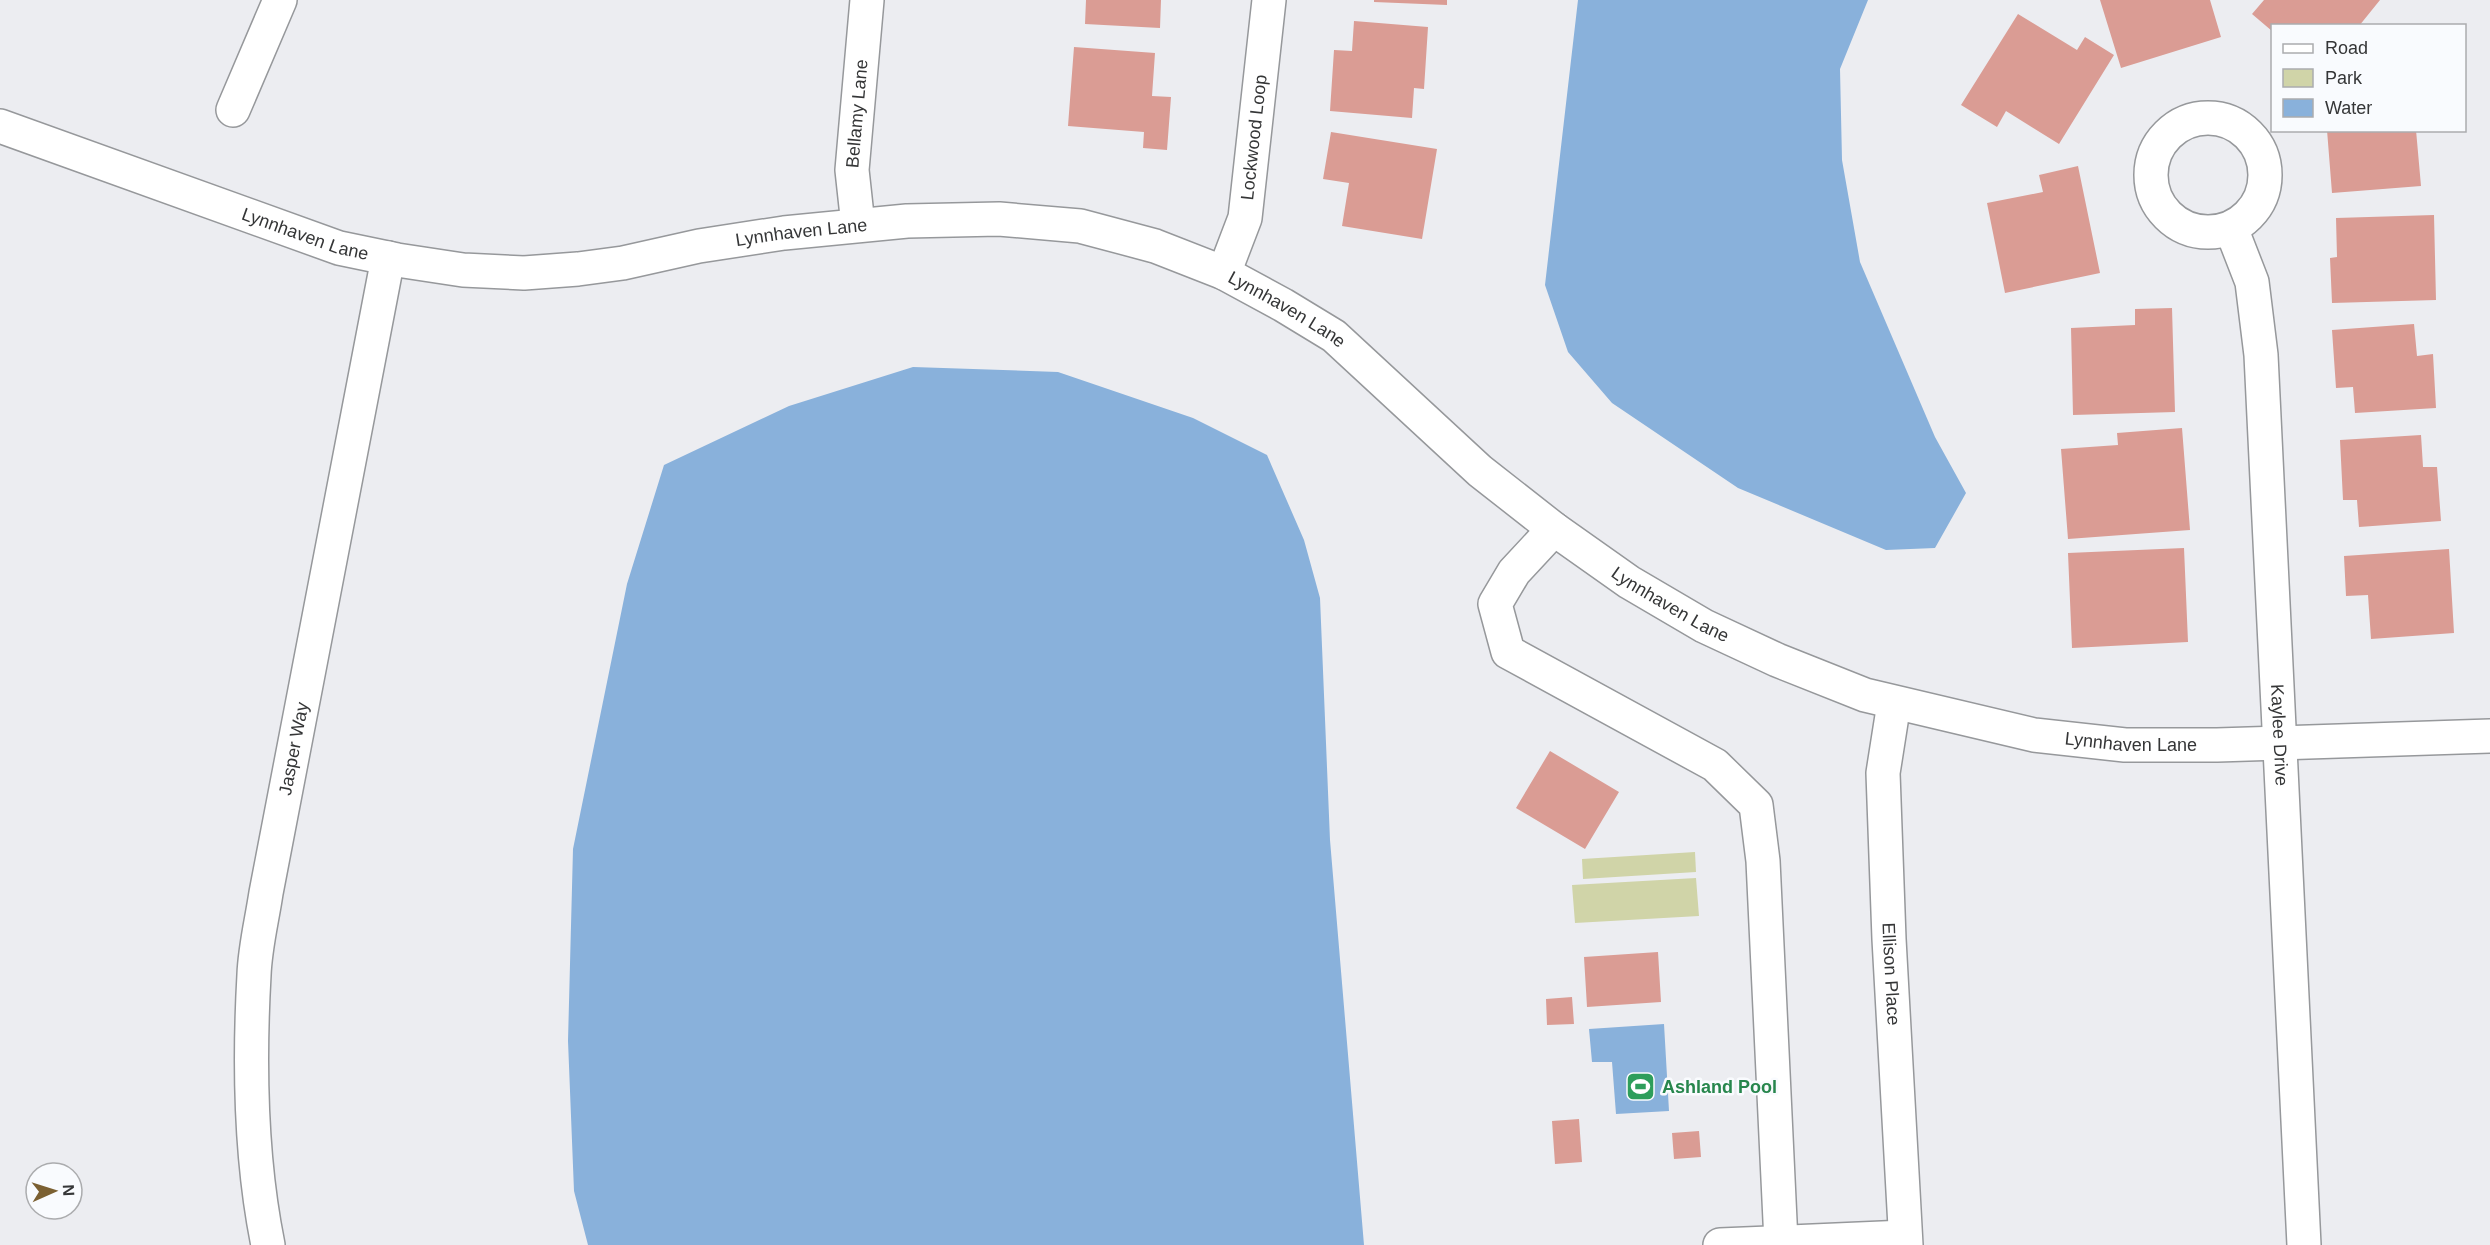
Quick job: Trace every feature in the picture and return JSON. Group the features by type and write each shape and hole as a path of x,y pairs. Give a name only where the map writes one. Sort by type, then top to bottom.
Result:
{"street":[{"path":"233,110 280,0"},
{"name":"Bellamy Lane","path":"858,225 852,170 867,0"},
{"name":"Lockwood Loop","path":"1224,273 1245,218 1269,0"},
{"name":"Lynnhaven Lane","path":"0,126 339,248 463,270 524,273 578,269 784,232 908,221 999,219 1080,226 1155,246 1224,273 1334,336 1480,471 1554,529 1629,582 1704,626 1777,660 1865,695 2034,735 2125,745 2280,743 2490,736"},
{"name":"Kaylee Drive","path":"2231,228 2253,282 2261,355 2304,1245"},
{"name":"Jasper Way","path":"268,1245 254,1143 254,973 266,893 388,258"},
{"path":"1554,529 1514,572 1495,604 1508,652 1715,765 1756,805 1763,861 1781,1242"},
{"name":"Ellison Place","path":"1894,703 1883,772 1889,939 1906,1241"},
{"path":"1720,1245 1906,1241"}],"green space":[{"path":"1695,852 1696,872 1583,879 1582,859"},
{"path":"1696,878 1699,916 1575,923 1572,885"}],"water":[{"path":"1578,0 1868,0 1840,69 1842,160 1860,262 1935,437 1966,493 1935,548 1886,550 1738,488 1612,403 1568,352 1545,285"},
{"path":"913,367 1058,372 1193,418 1267,455 1304,540 1320,598 1330,840 1364,1245 588,1245 574,1191 568,1041 573,849 627,584 664,465 789,406"},
{"name":"Ashland Pool","path":"1664,1024 1669,1111 1616,1114 1612,1062 1592,1062 1589,1029"}],"building":[{"path":"1086,0 1161,0 1160,28 1085,24"},
{"path":"1374,0 1447,0 1447,5 1374,2"},
{"path":"2100,0 2210,0 2221,37 2121,68"},
{"path":"2264,0 2380,0 2361,24 2271,24 2271,30 2252,14"},
{"path":"2018,14 2077,50 2085,37 2114,55 2059,144 2006,111 1997,127 1961,105"},
{"path":"1354,21 1428,27 1424,89 1414,88 1412,118 1330,111 1334,50 1352,51"},
{"path":"1074,47 1155,53 1152,96 1171,97 1167,150 1143,148 1144,132 1068,126"},
{"path":"1331,132 1437,149 1422,239 1342,226 1349,183 1323,179"},
{"path":"2327,132 2416,132 2421,186 2332,193"},
{"path":"2078,166 2100,273 2005,293 1987,203 2043,192 2039,175"},
{"path":"2434,215 2436,300 2332,303 2330,258 2337,257 2336,218"},
{"path":"2172,308 2175,412 2073,415 2071,328 2135,325 2135,309"},
{"path":"2414,324 2417,356 2433,354 2436,408 2355,413 2353,387 2336,388 2332,330"},
{"path":"2182,428 2190,530 2068,539 2061,449 2118,445 2117,433"},
{"path":"2421,435 2423,467 2437,467 2441,521 2359,527 2357,500 2343,500 2340,440"},
{"path":"2184,548 2188,642 2072,648 2068,553"},
{"path":"2449,549 2454,633 2371,639 2368,595 2346,596 2344,556"},
{"path":"1550,751 1619,792 1585,849 1516,808"},
{"path":"1658,952 1661,1002 1587,1007 1584,957"},
{"path":"1572,997 1574,1024 1547,1025 1546,999"},
{"path":"1579,1119 1582,1162 1555,1164 1552,1121"},
{"path":"1699,1131 1701,1157 1674,1159 1672,1133"}],"place":[{"name":"Ashland Pool","path":"1641,1087"}]}
